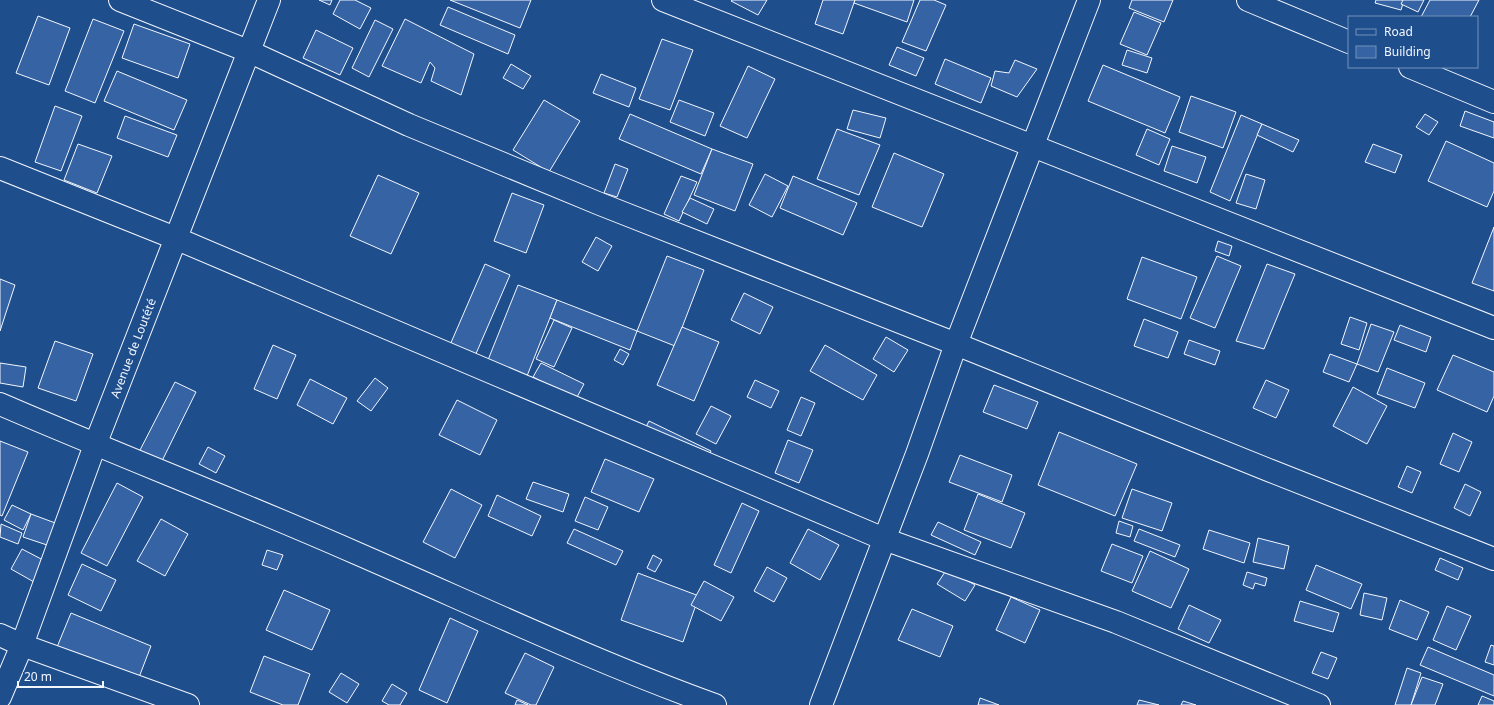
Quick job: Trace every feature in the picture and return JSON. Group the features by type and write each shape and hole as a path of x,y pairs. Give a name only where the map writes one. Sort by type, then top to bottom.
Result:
{"street":[{"path":"120,0 248,52 409,125 593,201 956,344 1271,471 1494,558"},
{"name":"Avenue de Loutété","path":"0,697 22,645 95,445 269,0"},
{"path":"663,0 1494,328"},
{"path":"821,705 917,454 956,344 1089,0"},
{"path":"1248,0 1348,42"},
{"path":"1412,68 1494,102"},
{"path":"0,168 175,238 884,539 1116,622 1319,705"},
{"path":"0,404 356,553 564,645 715,705"},
{"path":"0,635 22,645 188,705"}],"building":[{"path":"319,0 332,0 330,5"},
{"path":"340,0 355,0 371,8 360,29 333,14"},
{"path":"450,0 531,0 520,28"},
{"path":"767,0 758,15 731,1"},
{"path":"823,0 855,0 843,34 815,24"},
{"path":"855,0 914,0 907,22 854,3"},
{"path":"920,0 934,0 946,5 926,51 902,42"},
{"path":"1132,0 1173,0 1164,22 1129,8"},
{"path":"1376,0 1404,0 1401,10 1375,3"},
{"path":"1403,0 1424,0 1418,12 1401,4"},
{"path":"1430,0 1479,0 1471,16 1422,16"},
{"path":"448,7 515,35 508,54 440,25"},
{"path":"1134,12 1161,23 1147,55 1120,44"},
{"path":"38,16 70,28 49,85 16,73"},
{"path":"93,19 124,31 95,103 65,91"},
{"path":"405,19 474,54 461,95 431,81 435,68 430,62 421,83 382,66"},
{"path":"375,20 393,29 369,77 352,68"},
{"path":"134,24 190,44 178,78 122,58"},
{"path":"316,30 353,48 340,75 303,58"},
{"path":"662,39 693,50 670,110 639,99"},
{"path":"897,47 924,58 916,76 889,65"},
{"path":"1127,50 1152,58 1147,73 1122,65"},
{"path":"945,59 991,78 981,103 935,84"},
{"path":"1015,60 1037,69 1017,97 991,86 995,71 1009,73"},
{"path":"511,64 531,76 523,89 503,78"},
{"path":"1103,65 1180,97 1165,133 1088,101"},
{"path":"748,66 775,79 747,138 720,126"},
{"path":"117,71 187,100 174,130 104,101"},
{"path":"601,74 636,88 629,107 593,93"},
{"path":"1191,96 1236,112 1223,148 1179,132"},
{"path":"544,100 580,121 549,172 513,150"},
{"path":"679,100 714,113 705,136 670,122"},
{"path":"55,106 82,116 61,171 35,162"},
{"path":"853,110 886,118 880,138 847,129"},
{"path":"1465,111 1494,122 1494,138 1460,126"},
{"path":"630,114 712,149 701,174 619,139"},
{"path":"1425,114 1438,122 1429,135 1416,127"},
{"path":"1241,115 1262,124 1230,201 1210,192"},
{"path":"125,116 177,135 168,157 117,138"},
{"path":"1262,124 1299,140 1293,152 1257,135"},
{"path":"837,129 880,145 859,195 817,179"},
{"path":"1147,129 1170,139 1159,165 1136,155"},
{"path":"1446,141 1494,163 1494,191 1487,207 1428,181"},
{"path":"78,144 112,156 97,193 64,180"},
{"path":"1373,144 1402,155 1395,173 1365,162"},
{"path":"1172,146 1206,157 1197,183 1164,171"},
{"path":"712,149 753,164 735,211 694,195"},
{"path":"894,153 944,174 922,227 872,207"},
{"path":"615,164 628,169 617,197 604,193"},
{"path":"765,174 788,186 772,217 749,205"},
{"path":"1246,174 1265,180 1256,209 1236,203"},
{"path":"378,175 419,193 391,254 350,236"},
{"path":"681,176 697,182 679,221 664,214"},
{"path":"793,176 857,203 843,235 780,208"},
{"path":"512,193 544,205 526,253 494,241"},
{"path":"690,198 714,209 707,224 682,212"},
{"path":"1494,227 1494,291 1472,283"},
{"path":"596,237 612,246 598,271 582,262"},
{"path":"1218,241 1232,246 1229,256 1215,251"},
{"path":"667,256 704,270 675,346 637,331"},
{"path":"1217,256 1241,266 1215,328 1190,318"},
{"path":"1142,257 1197,277 1181,319 1127,299"},
{"path":"485,264 510,275 475,356 450,345"},
{"path":"1267,264 1295,274 1264,349 1236,341"},
{"path":"0,279 15,285 0,331"},
{"path":"518,285 557,300 527,376 488,360"},
{"path":"744,293 773,307 760,334 731,320"},
{"path":"557,300 637,331 630,350 550,318"},
{"path":"1350,317 1367,323 1359,350 1341,344"},
{"path":"1144,319 1178,332 1168,358 1134,346"},
{"path":"554,320 572,328 554,367 536,359"},
{"path":"1371,324 1394,332 1378,372 1357,364"},
{"path":"1400,325 1431,337 1426,352 1394,340"},
{"path":"682,327 719,342 694,401 657,385"},
{"path":"886,337 908,350 894,372 873,359"},
{"path":"1189,340 1220,351 1215,365 1184,354"},
{"path":"55,341 93,354 76,401 38,388"},
{"path":"273,345 296,355 277,399 254,389"},
{"path":"825,345 877,375 863,400 810,371"},
{"path":"620,349 629,354 623,365 614,360"},
{"path":"1330,354 1357,364 1349,382 1323,372"},
{"path":"1453,355 1494,372 1494,396 1487,412 1437,390"},
{"path":"0,363 26,367 23,387 0,383"},
{"path":"541,363 584,384 576,399 533,377"},
{"path":"1387,368 1425,383 1415,408 1377,394"},
{"path":"375,378 388,388 371,411 357,401"},
{"path":"310,379 347,398 333,424 297,405"},
{"path":"755,380 779,391 771,408 747,397"},
{"path":"1266,380 1289,390 1276,418 1253,408"},
{"path":"175,382 196,392 160,465 138,454"},
{"path":"994,385 1038,402 1027,429 983,412"},
{"path":"1353,387 1387,406 1367,444 1333,426"},
{"path":"801,397 815,403 801,436 787,430"},
{"path":"457,400 497,420 480,455 439,435"},
{"path":"711,406 731,416 716,444 696,434"},
{"path":"649,421 711,451 702,469 640,439"},
{"path":"1059,432 1137,464 1115,516 1038,485"},
{"path":"1453,433 1472,442 1459,472 1440,464"},
{"path":"788,440 813,450 799,483 775,473"},
{"path":"0,441 28,452 2,516 0,515"},
{"path":"208,447 225,456 216,473 199,464"},
{"path":"960,455 1012,475 1002,502 949,482"},
{"path":"605,459 654,479 639,512 591,492"},
{"path":"1407,466 1421,472 1412,493 1398,487"},
{"path":"533,482 569,494 563,512 526,499"},
{"path":"117,483 143,497 107,566 81,553"},
{"path":"1465,484 1481,492 1470,516 1454,508"},
{"path":"451,489 482,505 455,558 423,542"},
{"path":"1132,489 1172,503 1162,531 1122,518"},
{"path":"978,494 1025,513 1011,548 964,530"},
{"path":"497,495 541,516 532,536 488,516"},
{"path":"585,497 608,507 598,530 575,521"},
{"path":"742,503 759,511 731,573 714,565"},
{"path":"12,505 31,514 23,530 4,520"},
{"path":"31,514 58,524 50,546 23,537"},
{"path":"161,519 188,534 165,576 137,561"},
{"path":"1119,521 1133,526 1130,537 1116,533"},
{"path":"938,522 981,542 975,555 931,535"},
{"path":"1,524 22,533 18,544 0,537"},
{"path":"574,529 623,551 616,565 567,543"},
{"path":"808,529 839,545 820,580 790,563"},
{"path":"1139,529 1180,545 1175,557 1134,541"},
{"path":"1209,530 1250,543 1244,563 1203,549"},
{"path":"1258,538 1289,546 1284,569 1253,562"},
{"path":"1112,544 1143,556 1132,583 1101,571"},
{"path":"22,549 45,561 34,582 11,569"},
{"path":"267,550 283,555 277,570 262,565"},
{"path":"1150,551 1189,569 1171,608 1132,591"},
{"path":"653,555 662,560 655,572 647,568"},
{"path":"1440,558 1463,568 1458,580 1435,570"},
{"path":"82,564 116,580 101,611 68,595"},
{"path":"1316,565 1362,584 1351,609 1306,590"},
{"path":"767,567 787,578 774,602 754,591"},
{"path":"947,569 975,585 965,601 937,584"},
{"path":"1247,572 1267,578 1265,586 1255,583 1253,589 1243,585"},
{"path":"638,573 699,596 683,642 621,620"},
{"path":"704,581 734,597 721,621 691,605"},
{"path":"284,590 330,610 312,650 266,630"},
{"path":"1364,593 1387,598 1382,620 1360,615"},
{"path":"1011,597 1040,610 1025,643 996,630"},
{"path":"1400,600 1429,612 1417,640 1389,629"},
{"path":"1300,601 1339,613 1333,632 1294,621"},
{"path":"1189,605 1221,620 1209,643 1178,629"},
{"path":"1447,606 1471,616 1456,650 1433,640"},
{"path":"912,609 953,626 940,657 898,640"},
{"path":"71,613 151,646 136,685 55,652"},
{"path":"450,618 478,631 447,703 419,690"},
{"path":"1491,645 1494,646 1494,665 1485,662"},
{"path":"1428,647 1494,675 1494,696 1420,665"},
{"path":"1321,652 1337,658 1328,679 1312,673"},
{"path":"525,653 554,667 536,705 531,705 505,693"},
{"path":"264,656 310,674 298,705 283,705 250,692"},
{"path":"1407,668 1421,673 1411,705 1395,705"},
{"path":"341,673 359,684 347,703 329,692"},
{"path":"1422,677 1443,684 1435,705 1411,705"},
{"path":"392,684 407,693 400,705 389,705 382,701"},
{"path":"1482,696 1494,701 1494,705 1478,705"},
{"path":"980,698 999,705 978,705"},
{"path":"517,700 528,705 515,705"},
{"path":"1139,700 1159,705 1137,705"},
{"path":"1183,701 1196,705 1181,705"}]}
